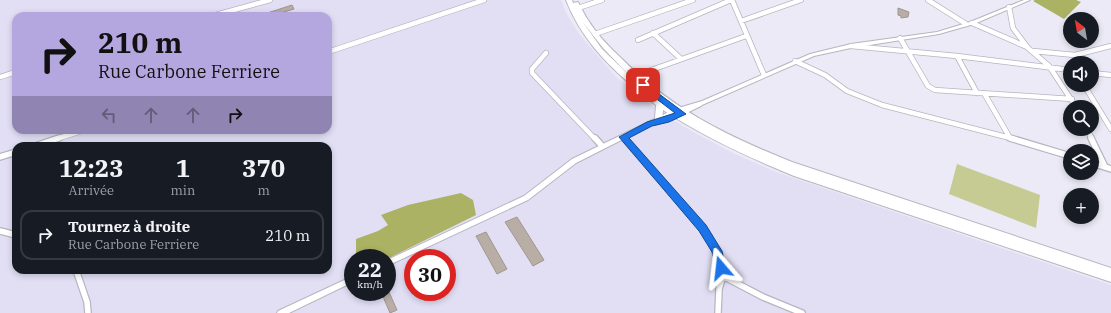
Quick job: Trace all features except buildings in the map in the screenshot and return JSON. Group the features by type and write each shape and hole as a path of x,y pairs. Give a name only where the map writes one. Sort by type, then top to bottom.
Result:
{"main road":[{"path":"569,0 577,19 610,63 635,86 660,104 722,143 795,174 1064,259 1111,272"},
{"path":"574,0 595,34 617,61 676,113"},
{"path":"659,118 660,104"},
{"path":"1064,259 1111,278"}],"street":[{"path":"226,12 270,0"},
{"path":"332,51 484,0"},
{"path":"578,8 602,0"},
{"path":"595,34 693,0"},
{"path":"638,40 732,0 746,36 764,75"},
{"path":"741,21 801,0"},
{"path":"928,0 969,24 1033,51 1050,66 1072,99"},
{"path":"396,259 526,198 574,161 602,146 795,61 851,46 937,33 969,24 1028,0"},
{"path":"1010,7 1013,28 1028,48"},
{"path":"653,33 681,59"},
{"path":"643,72 746,36"},
{"path":"900,38 931,89 984,94 1072,99"},
{"path":"851,46 909,53 957,56 1063,69"},
{"path":"1033,51 1075,55 1111,46"},
{"path":"546,53 532,68 532,74 602,146"},
{"path":"957,56 977,93"},
{"path":"795,61 825,75 847,91 875,102 1010,138 1063,154"},
{"path":"0,77 12,73"},
{"path":"1099,73 1111,75"},
{"path":"1088,92 1111,129"},
{"path":"984,94 1010,138"},
{"path":"650,124 659,118 676,113"},
{"path":"48,142 72,134"},
{"path":"1090,136 1105,167"},
{"path":"623,137 703,228 716,251 723,276 719,289 718,313"},
{"path":"0,157 12,153"},
{"path":"1099,165 1111,169"},
{"path":"0,231 12,234"},
{"path":"77,274 87,302 88,313"},
{"path":"723,276 763,297 802,313"},
{"path":"281,313 344,283"}],"shaded area":[{"path":"0,0 561,0 566,13 579,34 616,77 661,113 735,154 776,172 1111,285 1111,313 0,313"}],"green space":[{"path":"1076,0 1081,2 1071,12 1063,12 1063,18 1033,1"},
{"path":"957,164 1040,195 1036,228 949,194"},
{"path":"461,193 473,200 476,215 407,249 404,249 404,251 396,255 396,249 356,249 356,239 378,231 388,225 381,215 408,205"}],"route":[{"path":"643,85 682,114 650,124 623,137 703,228 716,251 720,260 721,268"}]}
